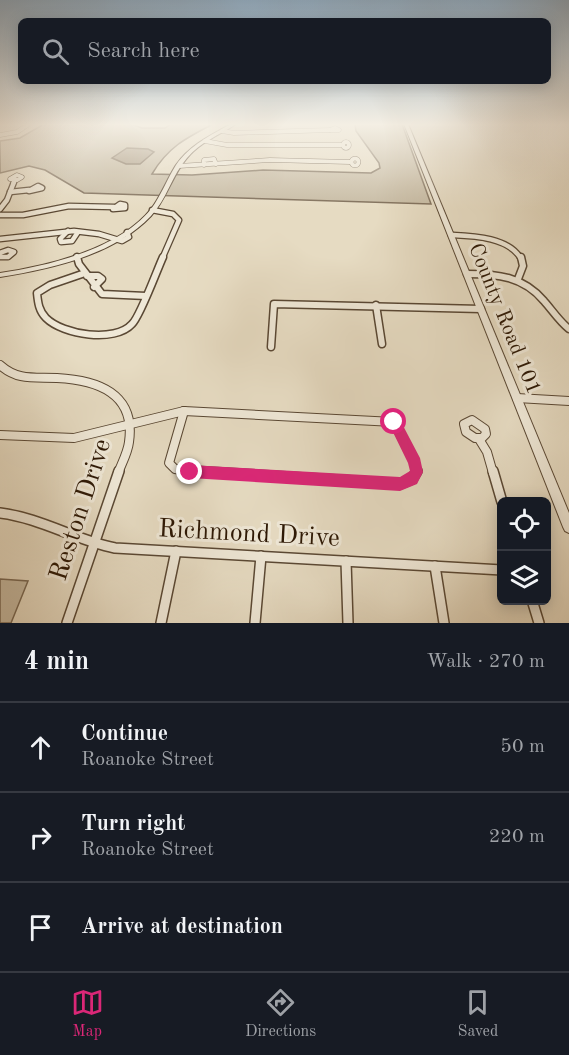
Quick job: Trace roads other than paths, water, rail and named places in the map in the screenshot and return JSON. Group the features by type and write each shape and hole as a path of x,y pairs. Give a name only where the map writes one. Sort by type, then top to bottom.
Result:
{"street":[{"path":"0,275 37,269 77,257 127,232 153,210 189,153"},
{"name":"County Road 101","path":"418,153 569,527"},
{"path":"179,166 270,160 350,162"},
{"path":"0,209 15,180"},
{"path":"10,192 29,190"},
{"path":"0,214 22,215 69,206 114,207"},
{"path":"94,286 102,279 98,276 86,275 50,285 37,293 35,303 43,318 56,327 70,331 116,333 129,328 134,324 179,220 174,214 153,210"},
{"path":"0,238 68,231 100,234 113,240"},
{"path":"68,231 60,239 61,242 72,241 78,232"},
{"path":"451,235 484,237 508,247 519,255 524,263 524,270 518,279"},
{"path":"0,255 8,250 13,238"},
{"path":"77,257 86,275 102,294 146,296"},
{"path":"467,274 496,274 518,279 537,292 556,318 569,329"},
{"path":"270,347 274,304 481,309"},
{"path":"376,305 382,344"},
{"name":"Reston Drive","path":"0,365 10,374 20,377 98,383 124,404 131,423 129,442 67,623"},
{"path":"517,398 569,401"},
{"path":"0,435 74,438 168,412 184,411 394,422 415,463 417,472 412,479 400,484 206,474 175,469 169,463 184,411"},
{"path":"478,439 487,452 501,497"},
{"name":"Richmond Drive","path":"0,513 40,520 93,545 497,570"},
{"path":"161,623 176,551"},
{"path":"255,623 261,556"},
{"path":"346,561 348,623"},
{"path":"435,566 444,623"},
{"path":"534,605 539,623"}]}
